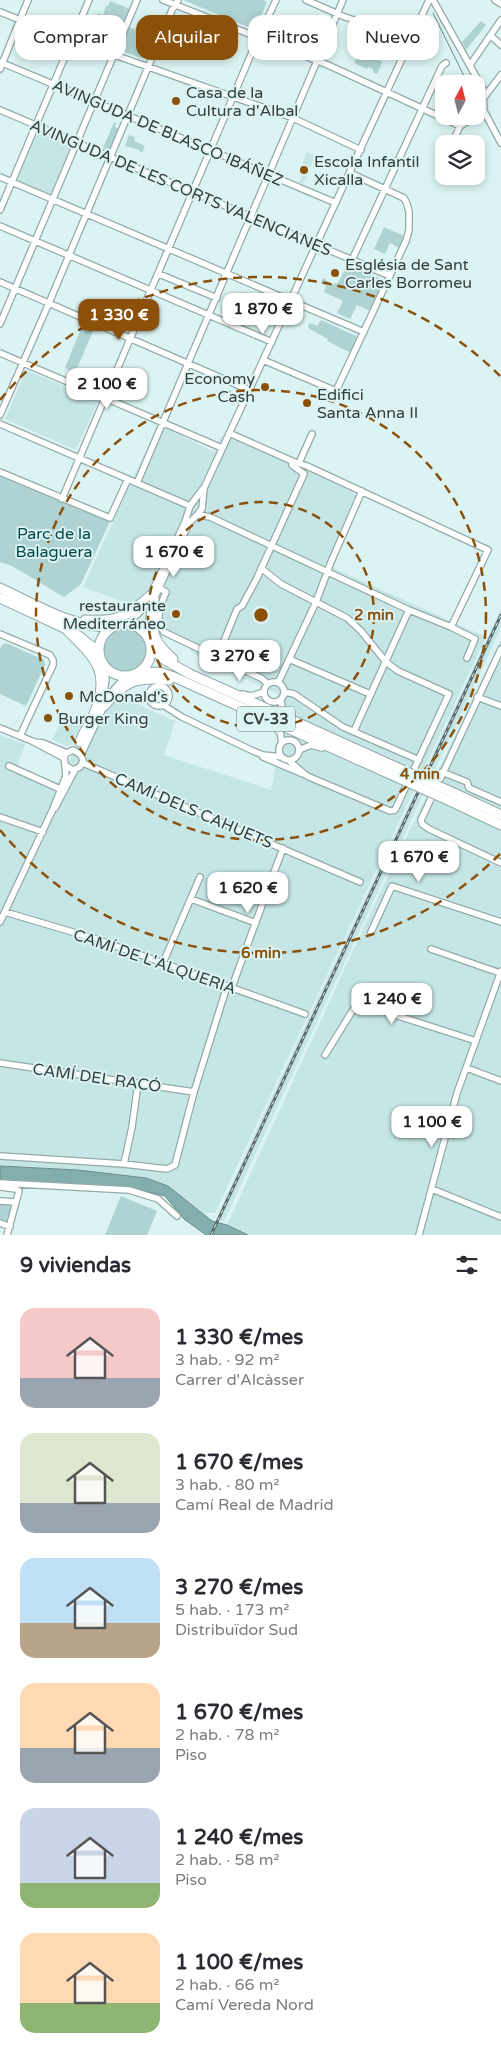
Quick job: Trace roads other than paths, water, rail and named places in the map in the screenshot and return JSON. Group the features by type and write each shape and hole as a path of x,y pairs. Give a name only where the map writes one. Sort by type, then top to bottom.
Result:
{"highway":[{"path":"0,588 65,618 91,626 112,627 126,624 143,630 148,637 151,648 148,662 137,673"},
{"path":"65,618 93,620 118,618 132,612 152,597"},
{"path":"152,597 152,626 155,639 189,678"},
{"path":"0,598 64,627 86,640 99,652 105,666 111,671 126,676"},
{"path":"64,627 90,653 100,669 101,675 100,692 95,711 80,742"},
{"path":"99,652 102,638 112,627"},
{"name":"CV-33","path":"151,648 189,678 224,700 352,757 394,771"},
{"name":"CV-33","path":"126,676 137,673 159,672 189,678 221,688 348,746 394,771 452,797 501,815"},
{"path":"104,706 122,687 133,680 189,678"},
{"name":"CV-33","path":"452,797 501,824"}],"street":[{"path":"22,15 28,0"},
{"path":"83,15 89,0"},
{"path":"126,26 137,0"},
{"path":"163,0 176,2 248,34"},
{"path":"269,15 276,0"},
{"path":"306,0 347,19"},
{"path":"137,483 210,316 343,0"},
{"path":"423,15 429,0"},
{"path":"433,0 475,75"},
{"path":"495,0 501,4"},
{"path":"0,415 176,2"},
{"path":"0,12 15,18"},
{"path":"470,65 501,20"},
{"path":"1,64 15,32"},
{"path":"491,36 501,45"},
{"path":"126,59 293,118 361,150"},
{"path":"0,210 63,60"},
{"path":"0,324 112,60"},
{"path":"62,499 249,60"},
{"path":"148,637 152,597 190,506 205,486 402,60"},
{"path":"317,61 460,126 456,135"},
{"path":"352,260 442,66 446,63"},
{"name":"AVINGUDA DE BLASCO IBÁÑEZ","path":"1,64 53,83 336,203"},
{"path":"485,96 501,75"},
{"name":"AVINGUDA DE LES CORTS VALENCIANES","path":"0,110 390,276"},
{"path":"485,113 500,139"},
{"path":"263,360 333,392 337,390 364,332 409,230 408,208 404,198 350,173"},
{"path":"0,177 364,332"},
{"path":"0,226 272,342"},
{"path":"159,274 217,298"},
{"path":"0,282 249,390"},
{"path":"0,353 222,448"},
{"path":"0,424 190,506 198,503 200,511 210,517 475,639 467,658"},
{"path":"229,434 362,491 488,550 451,627"},
{"path":"217,658 237,609 244,603 304,474 292,465 312,434"},
{"path":"0,472 110,518 128,479"},
{"path":"126,624 141,611 159,588 189,523 200,511 205,486"},
{"path":"278,683 316,602 362,491"},
{"path":"190,506 193,515 200,511"},
{"path":"253,750 258,755 390,811 397,807 449,694 416,680 386,662 361,631 346,618 281,584 261,568"},
{"path":"159,588 166,592 160,607 159,618 164,632 261,678 268,684 278,683"},
{"path":"354,731 409,610"},
{"path":"0,634 50,655 53,660 53,664 20,736"},
{"path":"501,649 422,816 422,824 429,829 501,863"},
{"path":"289,659 370,694"},
{"path":"0,922 53,809 66,776 68,754 80,742 91,726 101,703 106,680 105,666"},
{"path":"53,809 59,803 76,770 83,763 81,755 104,706 113,690 126,676"},
{"path":"278,683 284,692 281,705 285,712 338,737 348,746"},
{"path":"221,688 251,696 264,692 268,684"},
{"path":"264,692 268,700 275,702 281,699"},
{"path":"284,692 294,694 354,731 418,760"},
{"path":"477,697 501,706"},
{"path":"224,700 229,705 273,726 280,732 281,746 285,758 307,776"},
{"path":"163,705 182,717 253,750 285,758 296,757"},
{"path":"0,728 68,754 81,755"},
{"path":"268,755 288,740 294,741 298,744 299,750 296,757 299,768"},
{"path":"299,750 311,745 352,757"},
{"name":"CAMÍ DELS CAHUETS","path":"83,763 360,882"},
{"path":"9,766 60,789"},
{"path":"66,766 70,770 76,770"},
{"path":"442,772 467,782 470,788 501,802"},
{"path":"0,817 43,832"},
{"path":"0,1156 124,1164 167,1169 175,1165 194,1092 230,986 256,923 283,848"},
{"path":"163,963 200,877"},
{"path":"371,932 392,886 501,922"},
{"path":"191,899 256,923"},
{"name":"CAMÍ DE L'ALQUERIA","path":"5,912 96,939 305,1014"},
{"path":"419,1235 457,1093 501,972 431,949"},
{"path":"325,1055 356,1005 362,1004 476,1041"},
{"name":"CAMÍ DEL RACÓ","path":"0,1063 194,1092"},
{"path":"467,1068 501,1081"},
{"path":"124,1164 138,1083"},
{"path":"0,1183 129,1190 158,1199 177,1216"},
{"path":"0,1187 16,1188 19,1191 7,1235"},
{"path":"432,1189 501,1217"},
{"path":"0,1201 16,1202"},
{"path":"0,1222 10,1227"}],"waterway":[{"path":"433,13 464,75"}],"railway":[{"path":"211,1235 501,615"}],"place":[{"name":"Casa de la Cultura d'Albal","path":"176,101"},
{"name":"Escola Infantil Xicalla","path":"304,170"},
{"name":"Església de Sant Carles Borromeu","path":"335,273"},
{"name":"Economy Cash","path":"265,387"},
{"name":"Edifici Santa Anna II","path":"307,403"},
{"name":"restaurante Mediterráneo","path":"176,614"},
{"name":"McDonald's","path":"69,696"},
{"name":"Burger King","path":"48,718"}],"park label":[{"name":"Parc de la Balaguera","path":"54,542"}]}
